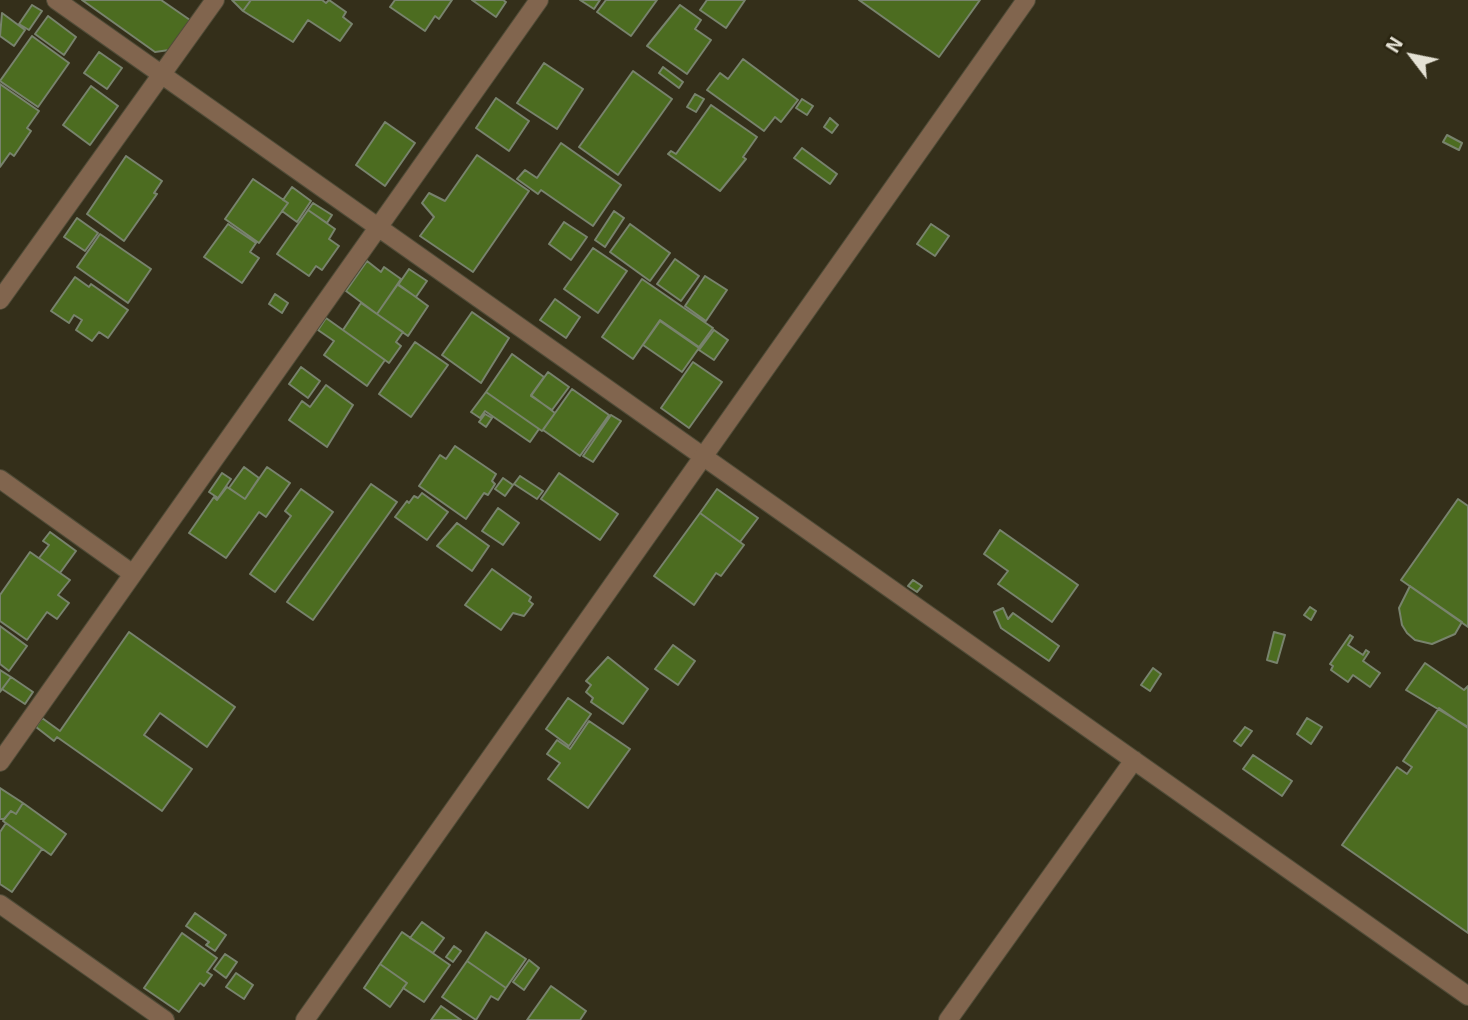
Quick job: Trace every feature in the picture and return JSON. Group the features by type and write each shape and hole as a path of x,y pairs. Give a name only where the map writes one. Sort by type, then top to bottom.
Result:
{"street":[{"path":"55,0 1468,996"},
{"path":"0,300 215,0"},
{"path":"0,762 539,0"},
{"path":"305,1020 1026,0"},
{"path":"0,479 133,574"},
{"path":"947,1020 1134,760"},
{"path":"0,904 164,1020"}],"building":[{"path":"82,0 161,0 190,20 169,50 155,52"},
{"path":"232,0 251,0 243,11"},
{"path":"251,0 322,0 326,3 329,0 346,12 343,17 352,24 340,41 308,20 293,42 243,11"},
{"path":"395,0 452,0 439,19 435,16 425,31 390,7"},
{"path":"472,0 503,0 506,2 496,17"},
{"path":"580,0 600,0 594,9"},
{"path":"606,0 657,0 631,36 597,12"},
{"path":"707,0 745,0 726,28 700,10"},
{"path":"859,0 980,0 939,57"},
{"path":"32,5 42,11 29,30 19,24"},
{"path":"680,5 701,20 695,29 711,40 687,74 647,46"},
{"path":"2,13 25,30 14,46 0,36"},
{"path":"48,16 76,37 64,55 35,34"},
{"path":"32,36 69,63 38,107 0,81"},
{"path":"99,52 122,68 107,89 84,73"},
{"path":"743,59 798,100 781,122 775,117 764,131 707,90 720,73 728,79"},
{"path":"544,63 583,89 557,129 517,103"},
{"path":"663,67 683,82 679,88 659,73"},
{"path":"633,71 672,99 618,175 579,147"},
{"path":"0,84 39,111 27,128 31,131 14,156 10,153 0,167"},
{"path":"91,86 118,106 90,145 63,125"},
{"path":"695,94 704,99 696,112 687,107"},
{"path":"496,98 529,121 509,151 476,128"},
{"path":"802,99 813,106 807,115 796,108"},
{"path":"711,105 757,137 743,157 746,159 720,191 668,154 671,151 676,154"},
{"path":"830,118 838,125 832,133 824,127"},
{"path":"385,122 415,143 385,186 356,165"},
{"path":"1447,135 1462,143 1459,150 1443,142"},
{"path":"561,143 621,185 593,226 541,190 538,194 517,179 525,170 537,178"},
{"path":"802,148 837,174 830,184 794,158"},
{"path":"477,155 529,191 473,272 420,236 434,217 422,203 429,193 445,201"},
{"path":"126,156 162,181 154,193 157,194 124,241 87,214"},
{"path":"253,179 288,203 259,243 225,219"},
{"path":"292,187 311,201 297,222 282,211 288,203 283,200"},
{"path":"313,203 332,215 327,223 308,210"},
{"path":"308,210 335,229 329,239 339,246 322,270 316,266 309,276 277,254"},
{"path":"614,211 624,218 605,247 595,240"},
{"path":"77,218 98,233 85,251 64,237"},
{"path":"564,222 587,237 571,260 549,244"},
{"path":"228,224 256,243 250,252 259,258 242,283 204,257"},
{"path":"630,224 670,253 650,281 610,252"},
{"path":"931,224 949,236 935,256 917,244"},
{"path":"100,234 151,269 128,303 77,267"},
{"path":"593,248 627,271 598,313 564,289"},
{"path":"675,259 699,276 681,301 657,284"},
{"path":"367,261 381,272 384,267 401,279 377,314 346,291"},
{"path":"409,269 427,281 416,297 398,285"},
{"path":"705,276 727,290 706,321 685,306"},
{"path":"75,277 89,287 91,284 128,310 108,338 99,332 92,341 76,330 82,320 74,315 69,323 51,311"},
{"path":"642,279 713,328 699,347 660,320 633,359 602,337"},
{"path":"398,284 428,306 408,336 377,314"},
{"path":"275,294 288,303 282,313 269,304"},
{"path":"555,299 580,317 566,338 540,320"},
{"path":"361,303 403,332 396,342 401,346 389,363 343,330"},
{"path":"472,312 509,338 481,383 442,355"},
{"path":"326,318 385,360 367,386 324,355 334,341 318,330"},
{"path":"660,321 699,348 682,372 643,345"},
{"path":"714,330 728,340 714,360 699,350"},
{"path":"415,342 448,365 411,417 379,394"},
{"path":"512,354 544,377 531,395 555,413 542,431 486,392"},
{"path":"693,362 722,382 689,428 661,408"},
{"path":"301,367 320,381 308,398 289,384"},
{"path":"548,372 569,387 552,410 531,396"},
{"path":"326,385 353,405 327,447 289,420 302,401 310,407"},
{"path":"572,389 609,415 580,456 543,430"},
{"path":"486,392 539,429 530,442 485,411 480,418 471,412"},
{"path":"485,414 492,418 486,427 479,422"},
{"path":"611,415 621,421 593,462 583,456"},
{"path":"455,446 496,474 492,481 495,484 488,495 484,493 466,519 419,486 440,455 446,459"},
{"path":"244,467 259,478 245,499 229,488"},
{"path":"267,467 290,483 266,517 259,512 226,558 189,533 214,497 217,500 227,487 245,499"},
{"path":"222,473 231,479 218,498 209,492"},
{"path":"559,473 618,514 600,540 541,499"},
{"path":"520,476 543,491 537,499 514,484"},
{"path":"503,478 513,485 505,496 495,489"},
{"path":"371,484 397,502 313,620 287,602"},
{"path":"301,489 333,512 275,592 250,574 291,516 285,511"},
{"path":"717,489 758,518 740,542 700,513"},
{"path":"422,493 448,512 427,540 395,517 407,501 409,503 414,496 418,498"},
{"path":"1458,499 1468,506 1468,627 1401,580"},
{"path":"498,508 519,523 503,545 482,531"},
{"path":"700,513 744,545 721,576 716,573 694,605 654,576"},
{"path":"457,523 489,546 472,571 437,546"},
{"path":"1000,530 1078,585 1052,622 998,584 1008,571 984,554"},
{"path":"50,532 76,551 60,573 39,558 49,545 43,541"},
{"path":"30,552 70,580 58,595 69,603 57,619 47,612 27,640 0,621 0,595"},
{"path":"492,569 531,597 529,601 533,604 524,616 513,613 501,630 465,605"},
{"path":"913,580 922,586 917,592 908,586"},
{"path":"1410,586 1462,622 1455,634 1432,644 1415,640 1407,633 1402,625 1399,608"},
{"path":"1310,607 1316,611 1311,620 1304,615"},
{"path":"1003,608 1008,619 1013,613 1059,646 1049,661 1001,628 994,612"},
{"path":"0,626 27,646 9,671 0,664"},
{"path":"129,632 235,707 207,747 160,713 144,735 192,769 162,811 57,737 54,741 36,727 42,718 60,731"},
{"path":"1274,632 1285,635 1277,663 1267,660"},
{"path":"1350,635 1353,637 1348,645 1363,655 1366,650 1369,652 1363,661 1380,673 1370,687 1353,675 1348,682 1331,670 1333,666 1330,664"},
{"path":"673,645 695,661 678,685 655,669"},
{"path":"608,657 648,689 623,724 591,702 593,698 586,692 591,685 586,681"},
{"path":"1425,663 1464,690 1468,686 1468,727 1406,690"},
{"path":"1153,668 1161,674 1150,691 1141,685"},
{"path":"0,670 11,677 0,692"},
{"path":"11,677 33,692 25,704 2,689"},
{"path":"568,698 591,714 569,746 546,729"},
{"path":"1439,708 1468,728 1468,933 1342,845 1397,767 1407,774 1412,767 1403,761"},
{"path":"1307,718 1322,727 1311,744 1297,734"},
{"path":"589,721 630,749 588,808 548,779 560,763 547,754 557,740 570,749"},
{"path":"1245,727 1252,731 1241,746 1234,741"},
{"path":"1253,755 1292,781 1282,796 1243,769"},
{"path":"0,788 23,803 16,814 11,811 4,819 0,819"},
{"path":"23,803 66,834 51,855 3,821 11,811 16,814"},
{"path":"6,823 42,849 12,892 0,884 0,832"},
{"path":"195,913 226,935 215,951 206,945 209,942 186,926"},
{"path":"422,922 444,938 433,953 410,938"},
{"path":"402,932 450,965 424,1002 403,988 407,983 380,964"},
{"path":"486,932 526,959 506,988 467,961"},
{"path":"182,933 217,958 207,972 212,975 204,986 200,983 179,1012 144,988"},
{"path":"454,946 461,951 453,962 446,957"},
{"path":"225,954 237,962 226,978 214,969"},
{"path":"529,960 539,968 524,990 513,982"},
{"path":"467,961 506,988 498,1000 491,996 476,1020 442,997"},
{"path":"380,964 407,983 390,1007 364,988"},
{"path":"236,973 253,985 244,999 226,987"},
{"path":"551,986 586,1011 580,1020 527,1020"},
{"path":"441,1006 461,1020 431,1020"}]}
